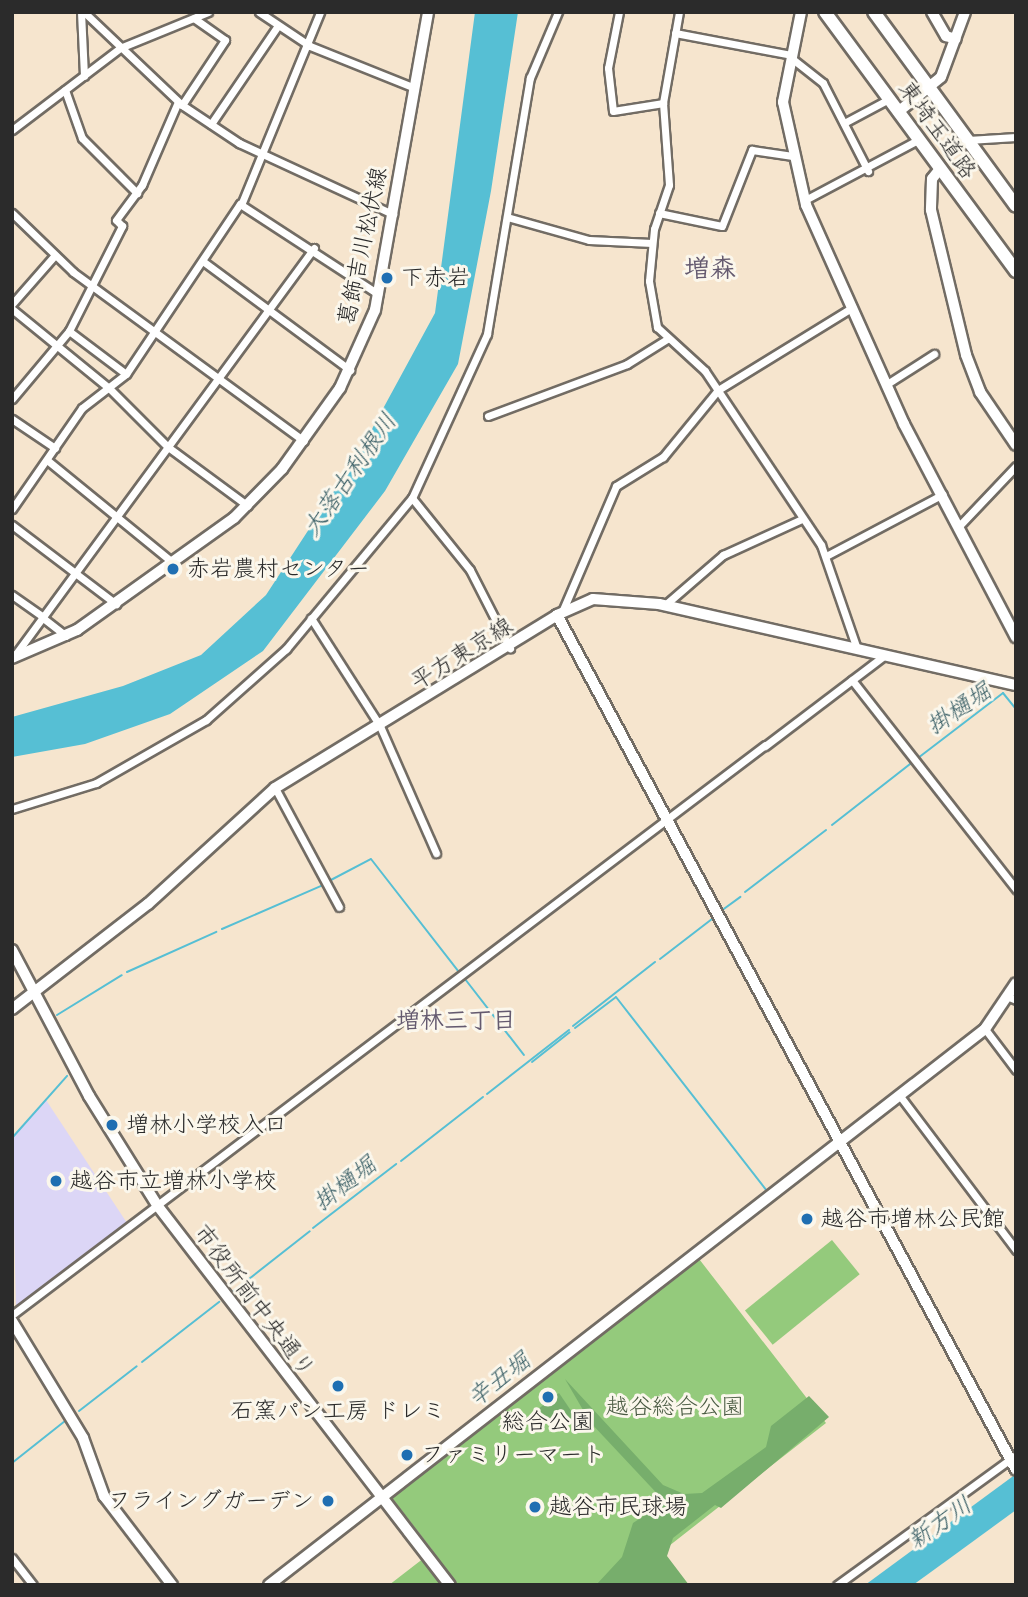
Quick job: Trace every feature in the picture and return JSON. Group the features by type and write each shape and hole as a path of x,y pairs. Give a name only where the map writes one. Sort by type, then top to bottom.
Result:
{"highway":[{"name":"東埼玉道路","path":"825,12 1016,271"},
{"name":"東埼玉道路","path":"874,12 1016,205"}],"main road":[{"name":"葛飾吉川松伏線","path":"12,657 66,636 116,604 248,506 304,440 350,370 378,294 428,12"}],"street":[{"path":"83,12 180,103 211,124 260,155 393,214"},
{"path":"83,12 84,76"},
{"path":"259,12 277,27 310,46 415,88"},
{"path":"12,509 82,408 126,374 154,328 204,262 241,205 260,155 310,46 320,12"},
{"path":"12,809 96,783 206,720 286,649 412,498 487,334 530,78 558,12"},
{"path":"619,12 608,68 613,111 663,103"},
{"path":"679,12 663,103 669,185 652,243 649,282 657,327 718,390 826,556 857,649"},
{"path":"802,12 783,102 805,200 887,384 945,493 1016,637"},
{"path":"932,12 946,36 956,39"},
{"path":"898,112 930,88 956,39 965,12"},
{"path":"12,130 120,48 205,13"},
{"path":"12,399 69,331 122,226 116,220 137,193 180,103 225,40 194,18"},
{"path":"211,124 277,27"},
{"path":"675,33 791,56 823,83 868,171"},
{"path":"65,90 82,138 137,193"},
{"path":"844,123 889,99"},
{"path":"967,140 1016,137"},
{"path":"805,200 868,171 918,140"},
{"path":"659,213 722,226 752,150 793,156"},
{"path":"939,170 932,179 931,210 966,355 980,392 1016,445"},
{"path":"241,205 314,248 378,294"},
{"path":"12,213 55,255 91,284 304,440"},
{"path":"508,218 589,240 652,243"},
{"path":"12,657 314,248"},
{"path":"12,303 55,255"},
{"path":"204,262 350,370"},
{"path":"837,1585 1013,1462 838,1144 559,613 616,486 663,457 718,390 854,306"},
{"path":"12,309 109,388 168,447 248,506"},
{"path":"69,331 126,374"},
{"path":"488,416 627,364 667,339"},
{"path":"887,384 934,354"},
{"path":"12,419 55,449"},
{"path":"47,460 118,514 173,562"},
{"path":"960,525 1016,466"},
{"path":"826,556 945,493"},
{"path":"412,498 470,570 510,649"},
{"path":"665,606 723,555 802,519"},
{"path":"12,525 116,604"},
{"path":"12,595 66,636"},
{"name":"平方東京線","path":"12,1009 148,904 275,788 510,649 559,613 615,597 1016,685"},
{"path":"311,618 380,726 436,853"},
{"path":"12,1315 885,655"},
{"path":"852,680 1016,889"},
{"path":"275,788 339,907"},
{"name":"市役所前中央通り","path":"12,950 33,994 157,1205 450,1585"},
{"path":"269,1585 985,1029 1012,998 1016,983"},
{"path":"985,1029 1016,1070"},
{"path":"900,1096 1016,1250"},
{"path":"12,1321 83,1438 104,1496 172,1585"},
{"path":"12,1558 33,1585"}],"shaded area":[{"name":"越谷市立増林小学校","path":"46,1100 127,1223 16,1308 12,1139"}],"green space":[{"path":"832,1240 860,1274 773,1345 745,1310"},
{"name":"越谷総合公園","path":"696,1255 826,1423 660,1553 684,1585 389,1585 433,1551 392,1498"},
{"path":"565,1379 663,1485 684,1494 702,1493 766,1447 771,1426 809,1396 829,1417 721,1508 715,1505 673,1538 667,1556 689,1585 596,1585 622,1557 633,1523 665,1502 590,1422"},
{"path":"559,1393 576,1418 520,1423"}],"water":[{"name":"大落古利根川","path":"475,12 518,12 491,191 458,364 385,491 263,651 170,714 85,744 12,757 12,717 123,686 201,655 266,595 360,451 435,313"},
{"path":"1016,1474 1016,1510 913,1585 865,1585"}],"waterway":[{"name":"掛樋堀","path":"918,758 1003,693 1016,709"},
{"name":"掛樋堀","path":"832,825 914,761"},
{"name":"掛樋堀","path":"745,892 826,830"},
{"path":"329,881 371,859 459,972"},
{"path":"222,929 323,885"},
{"name":"掛樋堀","path":"721,911 740,897"},
{"name":"掛樋堀","path":"660,959 712,919"},
{"path":"127,972 216,932"},
{"name":"掛樋堀","path":"573,1026 655,962"},
{"path":"57,1015 122,975"},
{"path":"465,979 524,1055"},
{"path":"575,1028 616,997 767,1191 809,1159"},
{"name":"掛樋堀","path":"487,1094 569,1030"},
{"name":"掛樋堀","path":"532,1062 570,1032"},
{"path":"12,1138 67,1076"},
{"name":"掛樋堀","path":"401,1161 483,1097"},
{"name":"辛丑堀","path":"813,1156 828,1145"},
{"name":"掛樋堀","path":"313,1228 396,1164"},
{"name":"辛丑堀","path":"706,1240 718,1230"},
{"name":"掛樋堀","path":"231,1293 310,1231"},
{"name":"辛丑堀","path":"555,1356 634,1295"},
{"name":"掛樋堀","path":"142,1362 219,1302"},
{"name":"辛丑堀","path":"468,1424 548,1362"},
{"name":"掛樋堀","path":"79,1411 137,1366"},
{"name":"掛樋堀","path":"12,1463 65,1421"},
{"name":"辛丑堀","path":"401,1476 462,1429"}],"place":[{"name":"下赤岩","path":"387,278"},
{"name":"赤岩農村センター","path":"173,569"},
{"name":"増林小学校入口","path":"112,1125"},
{"name":"越谷市立増林小学校","path":"56,1181"},
{"name":"越谷市増林公民館","path":"807,1219"},
{"name":"石窯パン工房 ドレミ","path":"338,1386"},
{"name":"総合公園","path":"548,1397"},
{"name":"ファミリーマート","path":"407,1455"},
{"name":"フライングガーデン","path":"328,1501"},
{"name":"越谷市民球場","path":"535,1507"}],"district":[{"name":"増森","path":"710,270"},
{"name":"増林三丁目","path":"456,1021"}],"water label":[{"name":"新方川","path":"940,1523"}]}
